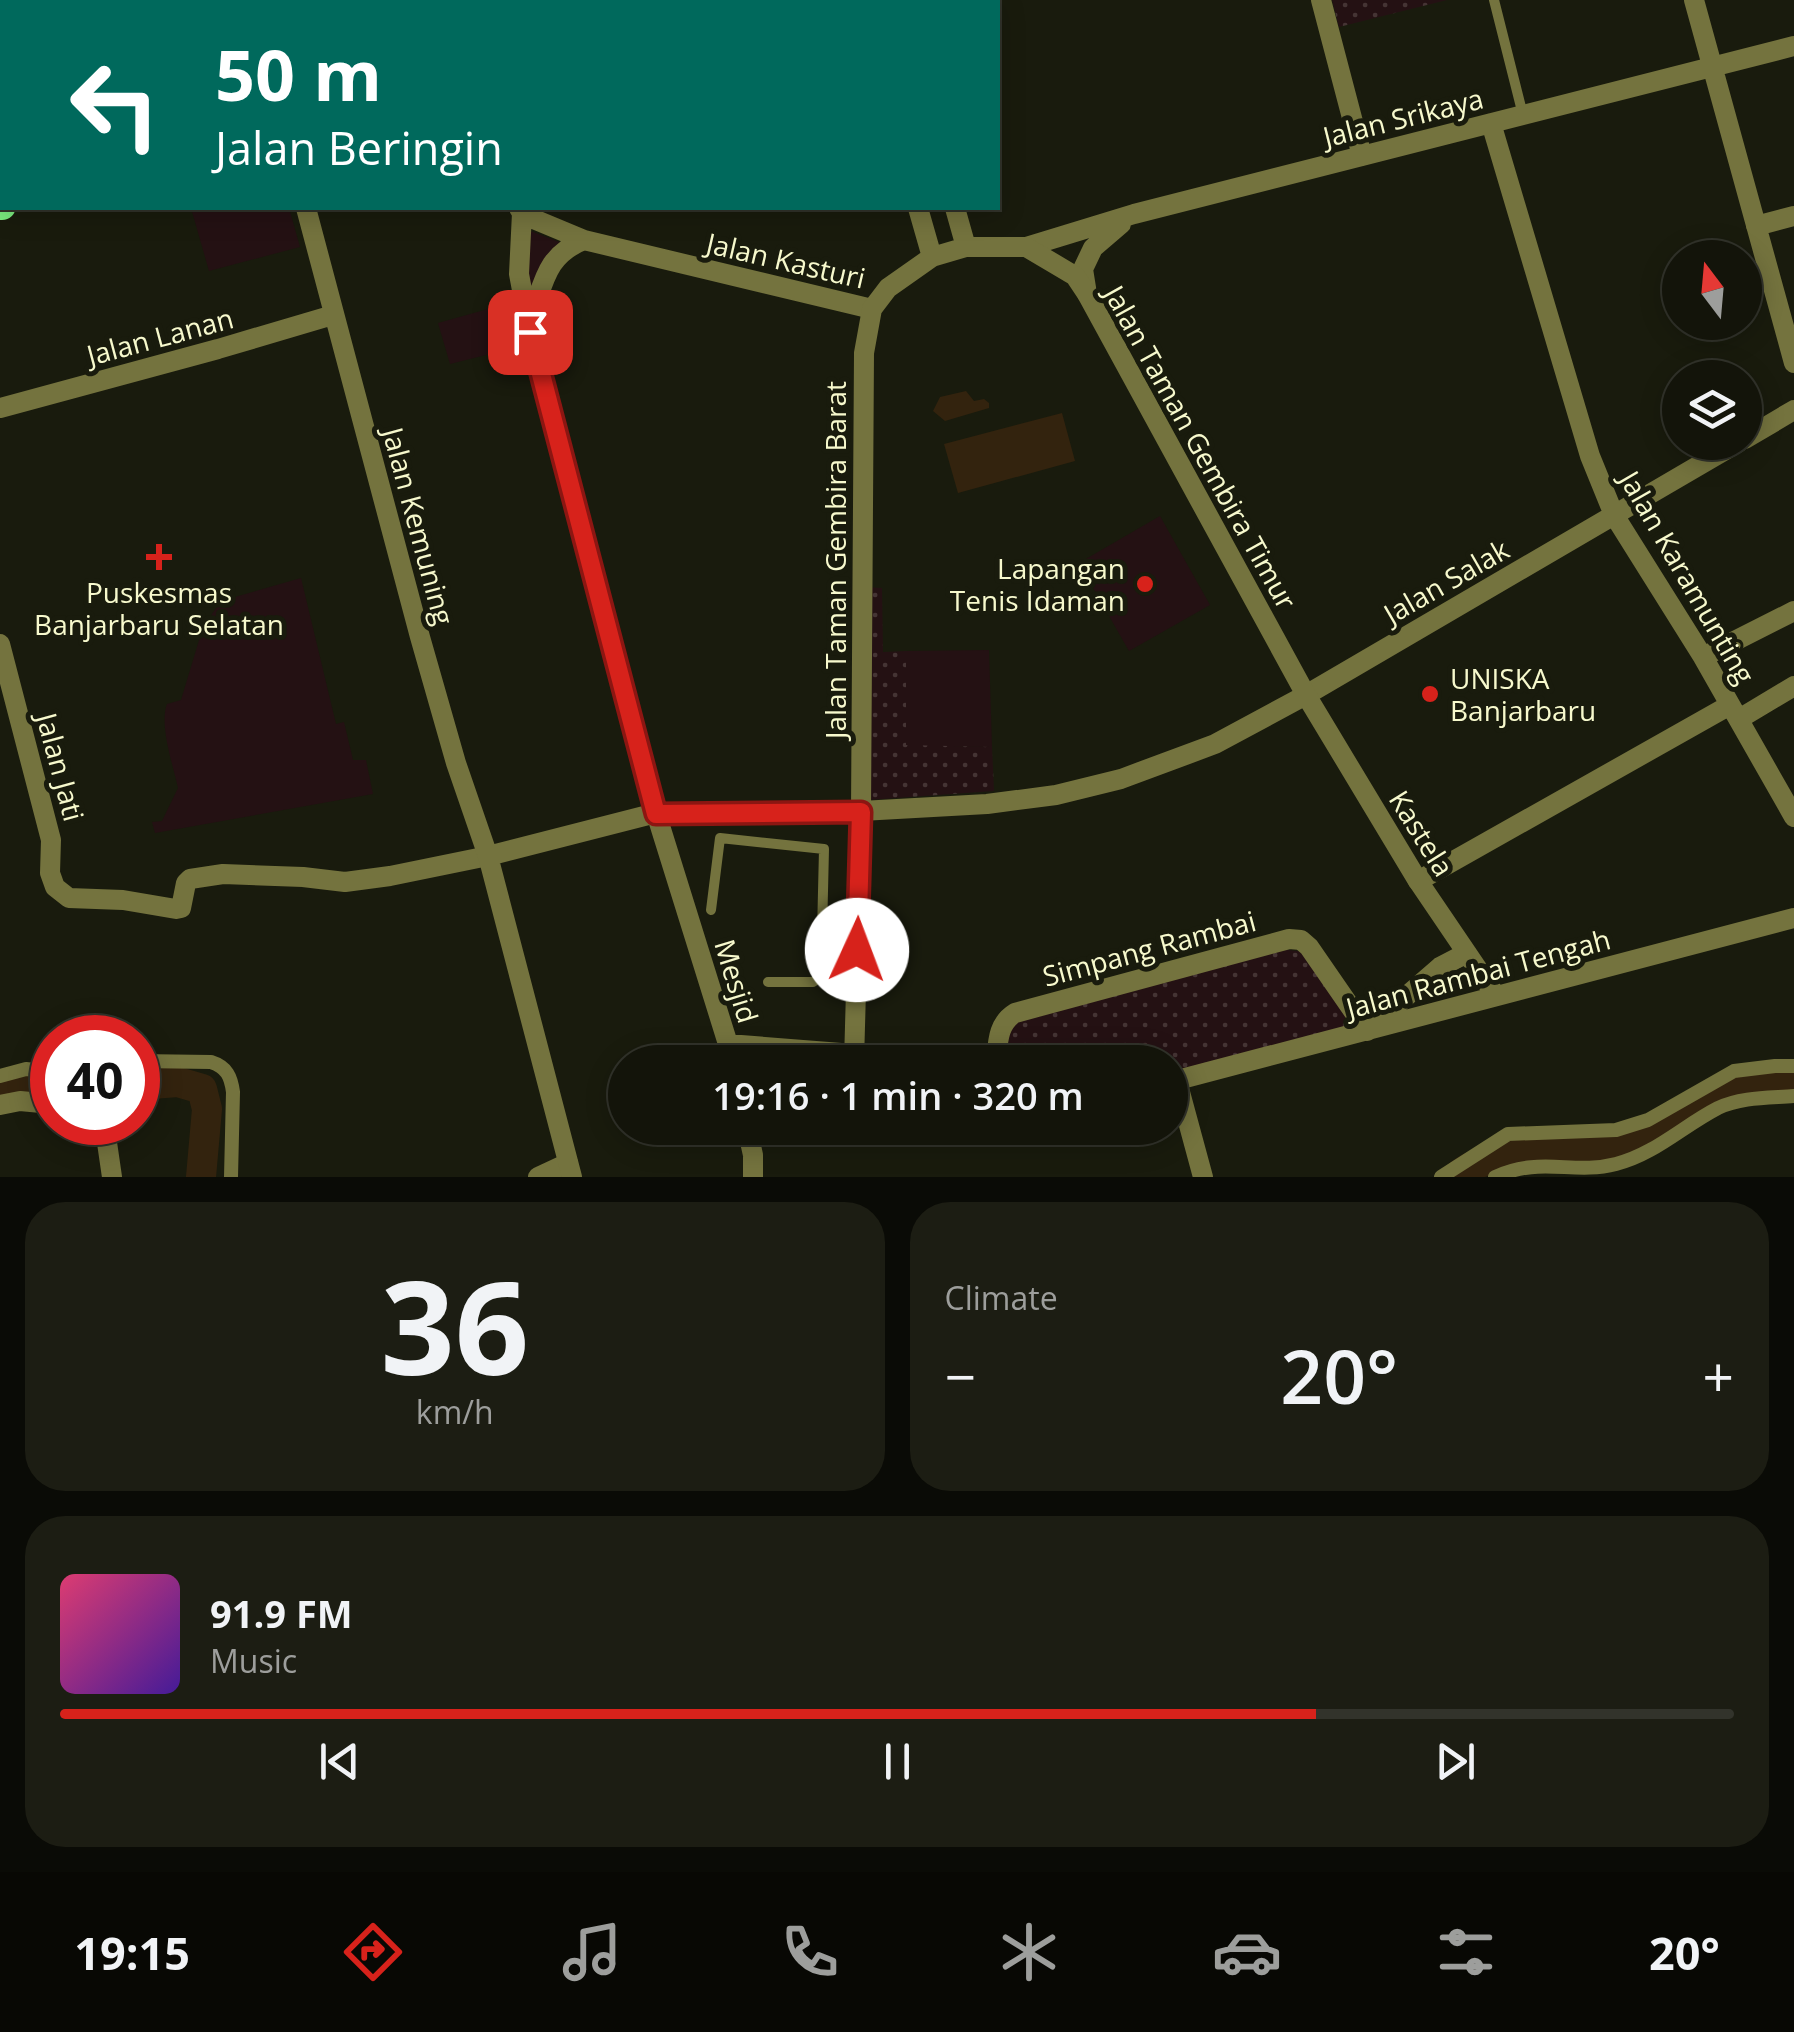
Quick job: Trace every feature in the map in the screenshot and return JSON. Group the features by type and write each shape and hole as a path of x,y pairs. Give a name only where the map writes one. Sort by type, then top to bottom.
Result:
{"street":[{"path":"1322,0 1362,156"},
{"path":"1694,0 1794,363"},
{"name":"Jalan Srikaya","path":"1026,247 1134,214 1794,46"},
{"name":"Jalan Karamunting","path":"1491,123 1590,456 1614,515 1703,657 1794,818"},
{"name":"Jalan Kemuning","path":"306,210 451,745 488,856 570,1170"},
{"name":"Jalan Kasturi","path":"521,210 584,240 872,309"},
{"name":"Mesjid","path":"521,210 519,274 530,338 656,814 728,1045"},
{"path":"919,210 932,257"},
{"path":"957,210 966,247"},
{"path":"1087,294 1083,269 1093,248 1134,214"},
{"path":"1756,226 1794,216"},
{"path":"529,322 551,262 568,246 584,240"},
{"path":"872,309 888,288 932,257 966,247 1026,247"},
{"name":"Jalan Taman Gembira Timur","path":"1026,247 1075,276 1087,294 1306,695"},
{"name":"Jalan Taman Gembira Barat","path":"854,1045 861,812 864,353 872,309"},
{"name":"Jalan Lanan","path":"0,408 333,316"},
{"name":"Jalan Salak","path":"1762,429 1794,410"},
{"name":"Jalan Salak","path":"69,898 123,900 170,910 181,908 190,879 223,874 345,882 390,876 656,814 861,812 1004,802 1122,780 1215,744 1306,695 1709,460"},
{"path":"1703,657 1794,611"},
{"name":"Jalan Jati","path":"0,644 4,674 52,840 50,873 55,887 69,898"},
{"path":"1418,881 1735,712 1794,686"},
{"name":"Kastela","path":"1306,695 1418,881 1496,996"},
{"name":"Jalan Rambai Tengah","path":"1188,1078 1794,918"},
{"name":"Simpang Rambai","path":"998,1045 1005,1019 1015,1013 1289,939 1300,940 1309,947 1367,1030"},
{"path":"1367,1030 1440,967 1467,953"},
{"path":"160,1061 211,1062 225,1070 232,1082 231,1177"},
{"path":"1441,1177 1508,1134 1616,1130 1648,1120 1734,1071 1794,1066"},
{"path":"0,1076 30,1069"},
{"path":"1495,1177 1531,1166 1588,1169 1617,1164 1647,1153 1720,1108 1742,1100 1794,1096"},
{"path":"0,1105 30,1103"},
{"path":"1188,1128 1203,1177"},
{"path":"107,1145 112,1177"},
{"path":"751,1145 753,1177"},
{"path":"538,1177 570,1170"}],"lane":[{"path":"1494,0 1523,114"},
{"path":"760,812 762,842"},
{"path":"711,910 720,838 824,850 821,976 812,982 768,982"}],"shaded area":[{"path":"1332,0 1447,0 1339,27"},
{"path":"192,210 290,210 300,247 209,271"},
{"path":"528,230 562,243 529,300"},
{"path":"506,304 518,347 450,364 438,323"},
{"path":"966,391 974,401 984,399 989,408 945,421 933,411 940,397"},
{"path":"1062,413 1075,461 958,493 944,444"},
{"name":"Lapangan Tenis Idaman","path":"1160,516 1210,605 1129,651 1079,563"},
{"path":"301,578 336,724 344,722 353,760 366,760 373,794 155,833 152,822 162,821 178,788 165,723 167,704 181,700 203,627 221,601"},
{"path":"864,587 882,588 883,652 906,651 906,745 992,747 994,791 868,800"},
{"path":"989,650 992,747 906,746 906,651"},
{"path":"1278,949 1306,952 1351,1029 1188,1070 1188,1045 1008,1045 1010,1023"}],"waterway":[{"path":"160,1083 178,1082 202,1089 207,1109 201,1177"},
{"path":"0,1091 30,1084"},
{"path":"1456,1177 1472,1166 1506,1156 1580,1153 1619,1144 1720,1092 1794,1086"}],"place":[{"name":"Puskesmas Banjarbaru Selatan","path":"159,557"},
{"name":"Lapangan Tenis Idaman","path":"1145,584"},
{"name":"UNISKA Banjarbaru","path":"1430,694"}],"route":[{"path":"530,332 656,814 861,812 857,950"}]}
